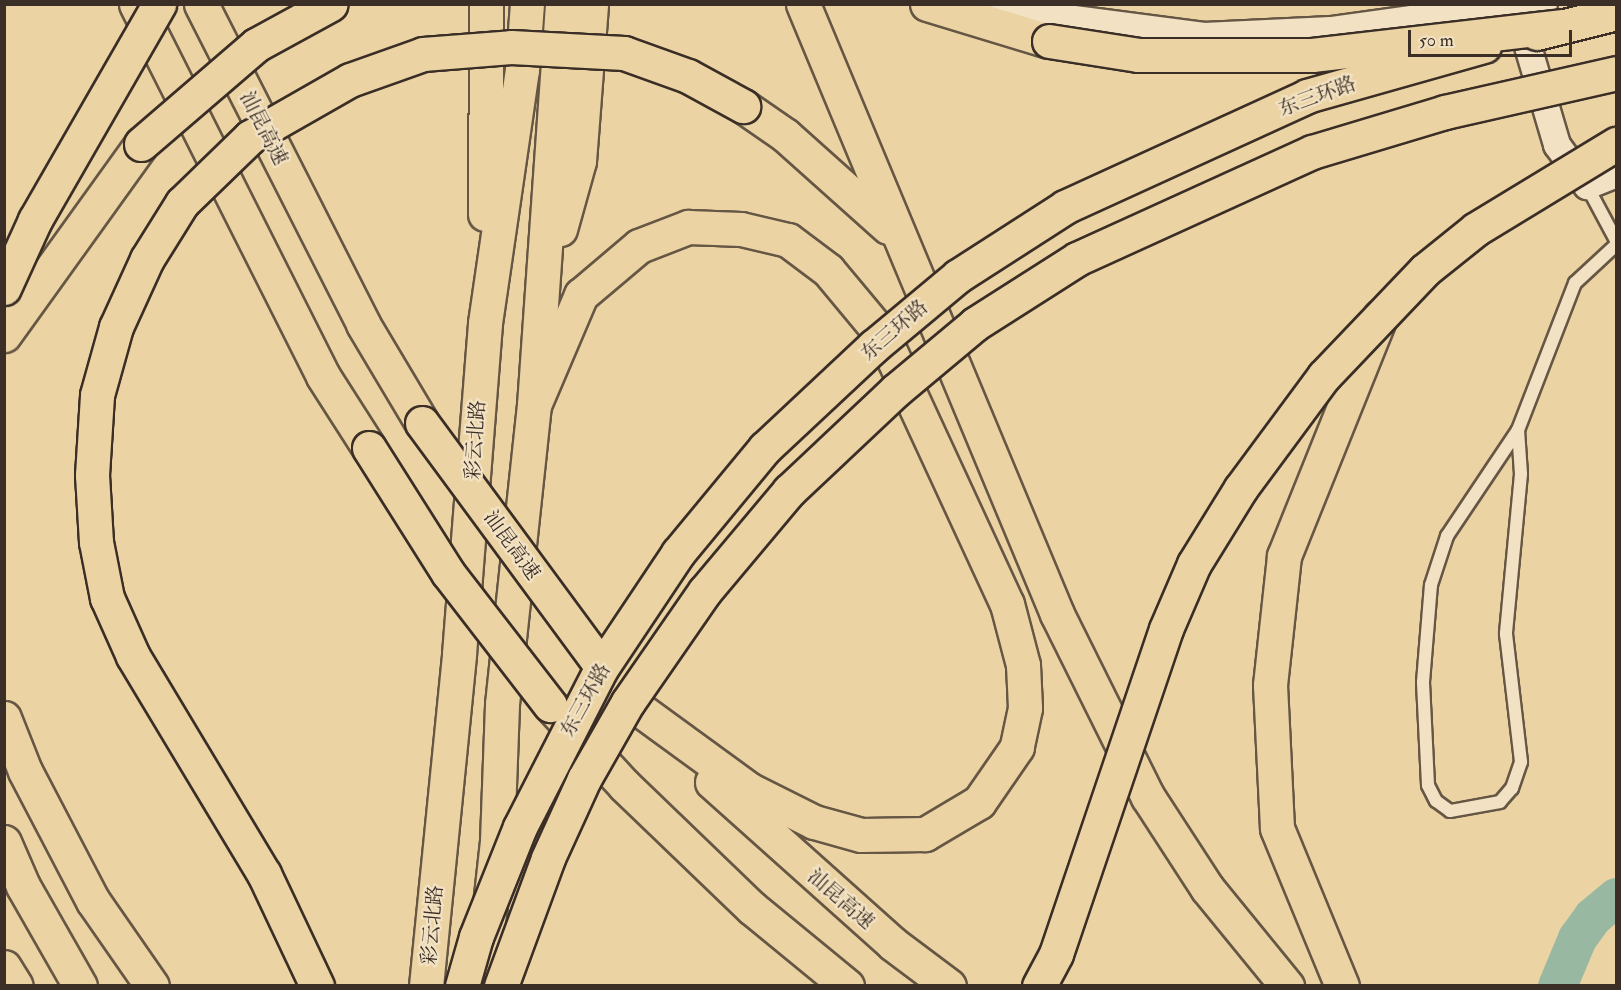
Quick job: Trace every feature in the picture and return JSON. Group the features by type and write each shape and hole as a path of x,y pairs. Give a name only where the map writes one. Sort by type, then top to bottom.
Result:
{"highway":[{"path":"135,4 323,376 448,573 550,705 624,785 752,908 847,986"},
{"path":"4,288 35,220 159,4"},
{"name":"汕昆高速","path":"201,4 363,324 422,423 597,660 647,722 779,844 893,944 949,986"},
{"path":"4,335 141,144 256,45 331,4"},
{"path":"485,323 486,4"},
{"name":"彩云北路","path":"426,986 459,654 485,323 522,70 527,4"},
{"path":"481,986 497,841 502,704 534,405 562,4"},
{"path":"541,297 579,161 591,4"},
{"path":"803,4 896,235 1057,614 1148,797 1207,888 1287,986"},
{"path":"927,4 1049,40 1138,55 1190,57 1332,54 1540,13"},
{"name":"东三环路","path":"462,986 516,837 602,666 678,553 765,448 874,346 958,276 1065,207 1203,142 1307,96 1444,55 1540,13 1617,13"},
{"path":"317,986 264,874 133,656 107,598 96,542 92,475 97,395 116,327 147,259 182,203 250,137 350,80 423,54 511,47 624,53 688,76 743,106 785,135 896,235"},
{"name":"东三环路","path":"501,986 548,858 584,779 628,702 705,591 789,491 894,391 975,324 1077,259 1312,152 1445,112 1617,73"},
{"path":"1039,986 1056,954 1131,723 1194,564 1241,488 1324,376 1425,270 1476,229 1617,144"},
{"path":"534,405 581,295 639,246 688,227 741,229 788,240 828,270 883,336 1006,604 1023,665 1025,708 1017,747 979,802 925,834 861,835 814,822 750,790 632,704"},
{"path":"1342,986 1277,828 1270,685 1284,556 1381,315"},
{"path":"4,718 25,771 93,901 152,986"},
{"path":"497,841 507,986"},
{"path":"4,842 23,886 80,986"},
{"path":"4,967 16,986"}],"street":[{"path":"1005,4 1045,18 1203,39 1331,33 1540,13 1557,145 1587,186 1617,174"}],"lane":[{"path":"1587,186 1617,240"},
{"path":"1518,430 1521,474 1506,634 1521,762 1512,788 1500,802 1450,811 1436,801 1428,785 1423,682 1431,585 1447,536 1518,430 1575,283 1617,245"}],"waterway":[{"path":"1557,986 1577,938 1592,917 1616,897"}]}
